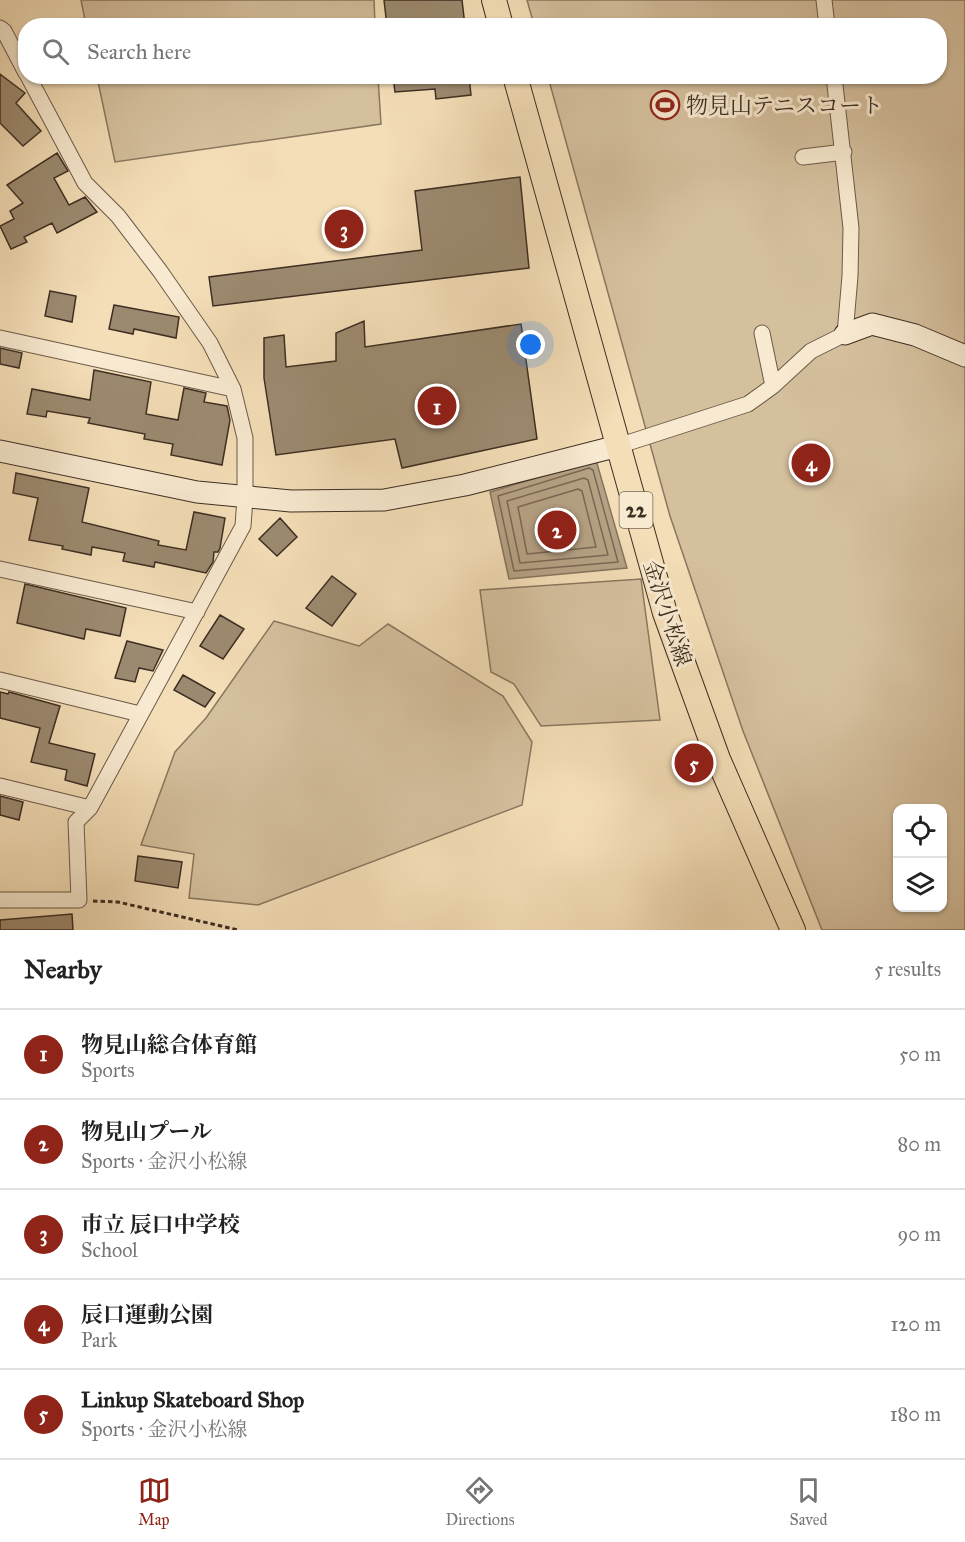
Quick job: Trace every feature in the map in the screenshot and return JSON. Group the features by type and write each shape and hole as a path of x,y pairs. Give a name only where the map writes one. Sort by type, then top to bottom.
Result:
{"main road":[{"path":"494,0 499,18"},
{"name":"金沢小松線","path":"517,84 673,635 718,759 793,930"}],"street":[{"path":"824,0 826,18"},
{"path":"0,27 18,58"},
{"path":"0,900 79,900 76,822 90,808 243,526 245,498 245,438 233,389 210,343 118,216 85,183 32,84"},
{"path":"835,84 851,228 845,334"},
{"path":"802,157 843,152"},
{"path":"0,451 196,492 291,501 384,500 465,485 618,446 748,404 773,386 811,351 872,324 915,335 965,356"},
{"path":"762,333 773,386"},
{"path":"0,338 233,389"},
{"path":"0,569 197,612"},
{"path":"0,680 140,714"},
{"path":"0,786 90,808"}],"path":[{"path":"79,900 118,902 238,930"}],"shaded area":[{"path":"81,0 374,0 375,18 85,18"},
{"path":"527,0 965,0 965,930 822,930 743,731 670,516 550,84 947,84 947,18 532,18"},
{"path":"98,84 378,84 381,124 115,162"},
{"path":"641,579 660,720 541,726 514,684 491,672 480,590"},
{"path":"274,621 359,646 388,624 503,696 532,742 522,805 258,905 189,898 194,854 141,845 175,752 206,718"}],"water":[{"path":"596,460 627,568 509,579 490,492"}],"building":[{"path":"384,0 462,0 464,18 386,18"},
{"path":"0,74 25,93 16,103 41,131 23,146 0,123"},
{"path":"394,84 470,84 471,95 436,99 435,89 395,92"},
{"path":"57,153 68,171 54,178 69,205 85,197 97,212 57,233 52,223 24,237 27,242 11,249 0,226 14,219 10,211 23,203 7,185"},
{"path":"520,177 529,268 213,306 209,277 422,250 415,191"},
{"path":"50,291 76,296 72,322 45,316"},
{"path":"114,305 179,317 176,338 134,329 133,334 109,329"},
{"path":"364,321 365,347 521,324 537,439 402,468 395,439 276,455 264,378 264,338 284,335 286,367 336,361 336,333"},
{"path":"0,348 22,353 19,368 0,364"},
{"path":"94,370 151,382 146,414 178,420 184,388 206,393 204,402 227,406 230,420 222,465 171,455 173,444 144,439 145,434 88,423 90,418 47,411 46,417 27,414 32,389 90,400"},
{"path":"16,473 89,488 82,522 159,541 158,545 186,550 194,512 225,518 220,548 218,552 214,552 213,562 206,573 155,562 154,567 123,561 125,553 92,547 91,555 62,549 63,546 29,540 38,498 13,493"},
{"path":"280,518 297,537 277,556 259,539"},
{"path":"332,576 356,594 332,626 306,608"},
{"path":"25,584 126,608 120,636 86,629 84,639 17,623"},
{"path":"220,615 244,629 223,659 200,646"},
{"path":"127,641 163,650 153,671 139,668 135,682 115,678"},
{"path":"183,675 215,693 205,707 174,690"},
{"path":"0,692 8,694 9,692 60,706 49,743 95,754 87,786 65,780 67,770 31,762 40,728 0,718"},
{"path":"0,796 23,802 19,820 0,815"},
{"path":"138,856 182,862 178,888 135,881"},
{"path":"72,914 73,930 0,930 0,920"}],"place":[{"name":"物見山テニスコート","path":"665,105"},
{"name":"市立 辰口中学校","path":"344,229"},
{"name":"物見山総合体育館","path":"437,406"},
{"name":"辰口運動公園","path":"811,463"},
{"name":"物見山プール","path":"557,530"},
{"name":"Linkup Skateboard Shop","path":"694,763"}]}
